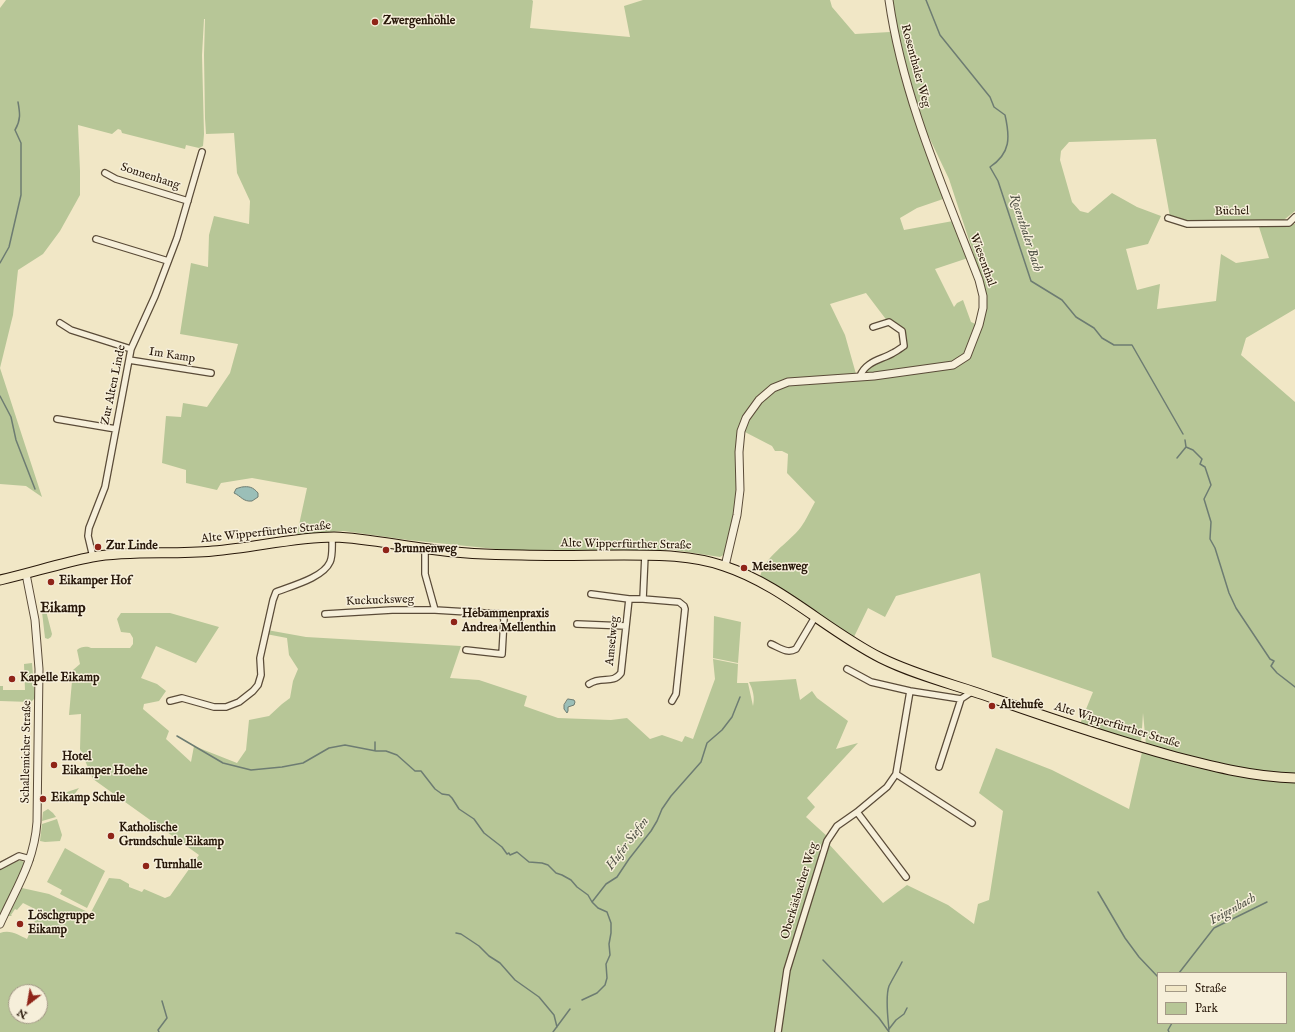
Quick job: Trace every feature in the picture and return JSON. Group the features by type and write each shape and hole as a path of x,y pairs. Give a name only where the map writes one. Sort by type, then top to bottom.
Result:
{"main road":[{"name":"Alte Wipperfürther Straße","path":"0,580 93,557 130,553 213,551 332,537 468,553 522,555 645,555 696,558 725,566 769,586 853,642 880,658 925,676 973,691 1055,721 1142,748 1228,770 1283,778 1295,778"}],"street":[{"name":"Rosenthaler Weg","path":"889,0 902,65 923,137"},
{"name":"Wiesenthal","path":"725,566 737,515 740,490 739,452 741,431 746,418 759,400 773,388 788,382 874,376 953,365 967,356 979,325 983,308 983,296 923,137"},
{"name":"Zur Alten Linde","path":"93,557 88,536 105,487 131,349 155,296 168,261 188,201 202,152"},
{"name":"Sonnenhang","path":"105,173 116,179 188,201"},
{"name":"Büchel","path":"1168,218 1187,224 1289,222 1295,217"},
{"path":"96,239 168,261"},
{"path":"860,376 863,369 873,361 893,353 904,346 902,331 889,322 873,327"},
{"path":"60,323 71,330 131,349"},
{"name":"Im Kamp","path":"129,360 210,373"},
{"path":"57,419 116,429"},
{"path":"170,701 182,698 214,707 226,706 239,702 253,691 258,685 261,675 260,658 276,592 316,576 326,569 331,561 332,537"},
{"path":"424,549 425,574 435,610"},
{"path":"643,599 645,555"},
{"name":"Schallemicher Straße","path":"0,924 18,888 30,859 35,840 37,822 40,673 35,620 26,574"},
{"path":"591,594 629,600 643,599 679,602 684,606 685,609 676,694 672,700"},
{"name":"Amselweg","path":"589,684 595,679 614,679 621,673 629,600"},
{"name":"Kuckucksweg","path":"326,614 392,610 435,610 501,614 504,619 502,654 466,650"},
{"path":"771,644 786,651 796,649 815,617"},
{"path":"577,624 626,626"},
{"path":"847,669 871,682 910,691 961,699"},
{"name":"Oberkäsbacher Weg","path":"778,1032 787,970 822,856 829,838 837,826 857,812 887,787 896,774 910,691"},
{"path":"939,767 961,699 973,691"},
{"path":"896,774 972,823"},
{"path":"857,812 906,877"},
{"path":"0,857 2,864 19,856 30,859"}],"green space":[{"path":"6,0 532,0 530,28 630,37 624,6 643,0 830,0 832,7 855,34 890,32 921,138 946,198 917,208 900,218 904,230 953,221 968,258 935,269 954,307 957,303 963,300 971,322 980,326 986,309 986,292 949,179 929,137 924,136 903,66 890,0 1295,0 1295,211 1280,223 1187,223 1170,217 1156,139 1069,142 1061,151 1060,160 1072,202 1080,211 1088,213 1112,193 1137,207 1161,216 1148,244 1126,249 1137,290 1160,284 1157,309 1216,301 1221,254 1236,263 1269,258 1258,224 1295,224 1295,309 1246,338 1241,355 1295,402 1295,774 1276,774 1238,769 1146,745 1143,713 1141,744 1080,724 1093,692 992,657 980,573 896,596 885,617 868,608 853,639 760,578 766,563 801,527 815,502 787,473 788,454 782,451 775,451 772,446 743,431 748,419 760,403 774,391 788,385 860,377 863,370 905,346 903,330 888,322 866,293 830,304 845,335 856,374 786,380 756,399 743,417 738,431 735,515 725,554 720,557 674,550 515,551 408,540 344,531 297,534 307,488 252,478 221,483 217,490 186,483 186,470 162,463 166,416 181,417 183,403 207,407 230,373 238,344 180,334 191,263 208,267 209,235 214,216 249,224 250,201 237,173 234,133 206,134 204,55 205,19 202,55 203,146 199,148 186,145 185,149 122,133 121,130 118,129 112,134 78,125 80,195 60,231 43,254 18,270 13,315 0,368 0,8"},
{"path":"0,368 42,497 26,486 0,484"},
{"path":"45,607 52,634 48,639 45,638 42,612"},
{"path":"121,613 170,613 219,627 196,663 156,646 141,678 157,684 166,691 159,701 144,704 143,709 169,731 166,739 191,762 194,746 237,763 246,750 249,720 269,716 290,698 293,681 298,669 289,655 287,638 266,634 267,630 306,637 461,646 450,678 479,680 527,696 524,706 558,718 611,720 627,718 650,739 662,735 682,742 685,736 693,739 715,679 713,659 738,664 737,683 748,683 753,706 754,700 752,688 749,682 796,679 800,700 812,691 817,698 848,721 836,749 858,743 807,798 815,807 806,817 828,837 827,842 883,903 907,885 948,905 974,924 978,904 989,900 1003,811 979,793 996,748 1052,770 1129,809 1142,752 1237,776 1276,782 1295,783 1295,1032 0,1032 0,933 11,932 27,939 39,911 23,903 17,910 15,909 11,915 12,916 6,916 22,888 49,894 90,913 89,916 109,878 120,879 129,884 129,887 142,892 144,889 165,898 170,896 199,855 93,779 80,749 81,714 69,715 73,670 80,664 77,650 84,647 130,648 133,644 133,638 130,633 121,632 117,619"},
{"path":"714,616 741,622 738,663 713,658"},
{"path":"32,663 35,698 31,702 0,701 0,686 3,686 3,690 25,690 24,664"},
{"path":"79,788 68,803 63,800 53,801 64,793"},
{"path":"48,809 56,817 42,821 43,812"},
{"path":"57,819 62,835 60,841 40,841 42,824"},
{"path":"65,848 105,871 87,908 60,894 62,890 47,882"},
{"path":"20,860 24,862 24,866 0,918 0,867"}],"water":[{"path":"242,487 253,488 258,493 258,497 252,501 249,501 244,500 234,493 236,489"},
{"path":"568,699 574,700 575,702 574,705 568,707 567,713 564,709 564,705"}],"waterway":[{"name":"Rosenthaler Bach","path":"926,0 940,35 990,97 994,107 1005,115 1008,130 1007,144 1002,156 990,167 998,181 1031,281 1062,300 1076,317 1094,328 1102,338 1114,345 1132,345 1183,434"},
{"path":"0,263 9,247 21,195 21,143 15,130 20,116 18,102"},
{"path":"0,396 11,417 16,440 35,489"},
{"name":"Rosenthaler Bach","path":"1185,440 1186,447 1193,450 1202,459 1200,464 1205,467 1211,485 1204,499 1211,522 1210,539 1215,548 1229,593 1236,608 1270,659 1274,661 1271,666 1277,673 1295,687"},
{"path":"1177,458 1186,447"},
{"name":"Hufer Siefen","path":"582,1000 597,993 605,985 607,978 606,964 610,955 609,944 611,923 607,912 598,908 592,902 606,884 617,877 651,831 662,809 671,796 701,762 707,743 722,730 732,717 740,697"},
{"path":"177,736 223,763 251,770 303,763 329,748 345,745 376,751 386,751 397,755 415,771 421,771 435,789 442,794 449,795 459,809 474,819 484,833 502,847 507,854 509,853 510,855 517,852 529,862 548,865 556,873 571,880 577,887 588,895 592,902"},
{"path":"375,742 375,750"},
{"name":"Feigenbach","path":"1098,892 1125,938 1139,957 1157,976"},
{"name":"Feigenbach","path":"1180,972 1214,928 1267,902"},
{"path":"456,933 461,934 479,946 489,956 500,963 515,980 539,997 554,1015 557,1027"},
{"path":"823,960 879,1018 889,1032"},
{"path":"889,1030 887,996 889,986 902,962"},
{"path":"159,1032 158,1030 167,1018 162,1001"},
{"path":"889,1029 896,1020 904,1014 907,1008"},
{"name":"Hufer Siefen","path":"553,1032 570,1009"},
{"name":"Feigenbach","path":"1169,1032 1168,1030 1171,1024"}],"place":[{"name":"Zwergenhöhle","path":"375,22"},
{"name":"Zur Linde","path":"98,547"},
{"name":"Brunnenweg","path":"386,550"},
{"name":"Meisenweg","path":"744,568"},
{"name":"Eikamper Hof","path":"51,582"},
{"name":"Hebammenpraxis Andrea Mellenthin","path":"454,622"},
{"name":"Kapelle Eikamp","path":"12,679"},
{"name":"Altehufe","path":"992,706"},
{"name":"Hotel Eikamper Hoehe","path":"54,765"},
{"name":"Eikamp Schule","path":"43,799"},
{"name":"Katholische Grundschule Eikamp","path":"111,836"},
{"name":"Turnhalle","path":"146,866"},
{"name":"Löschgruppe Eikamp","path":"20,924"}],"district":[{"name":"Eikamp","path":"63,609"}]}
